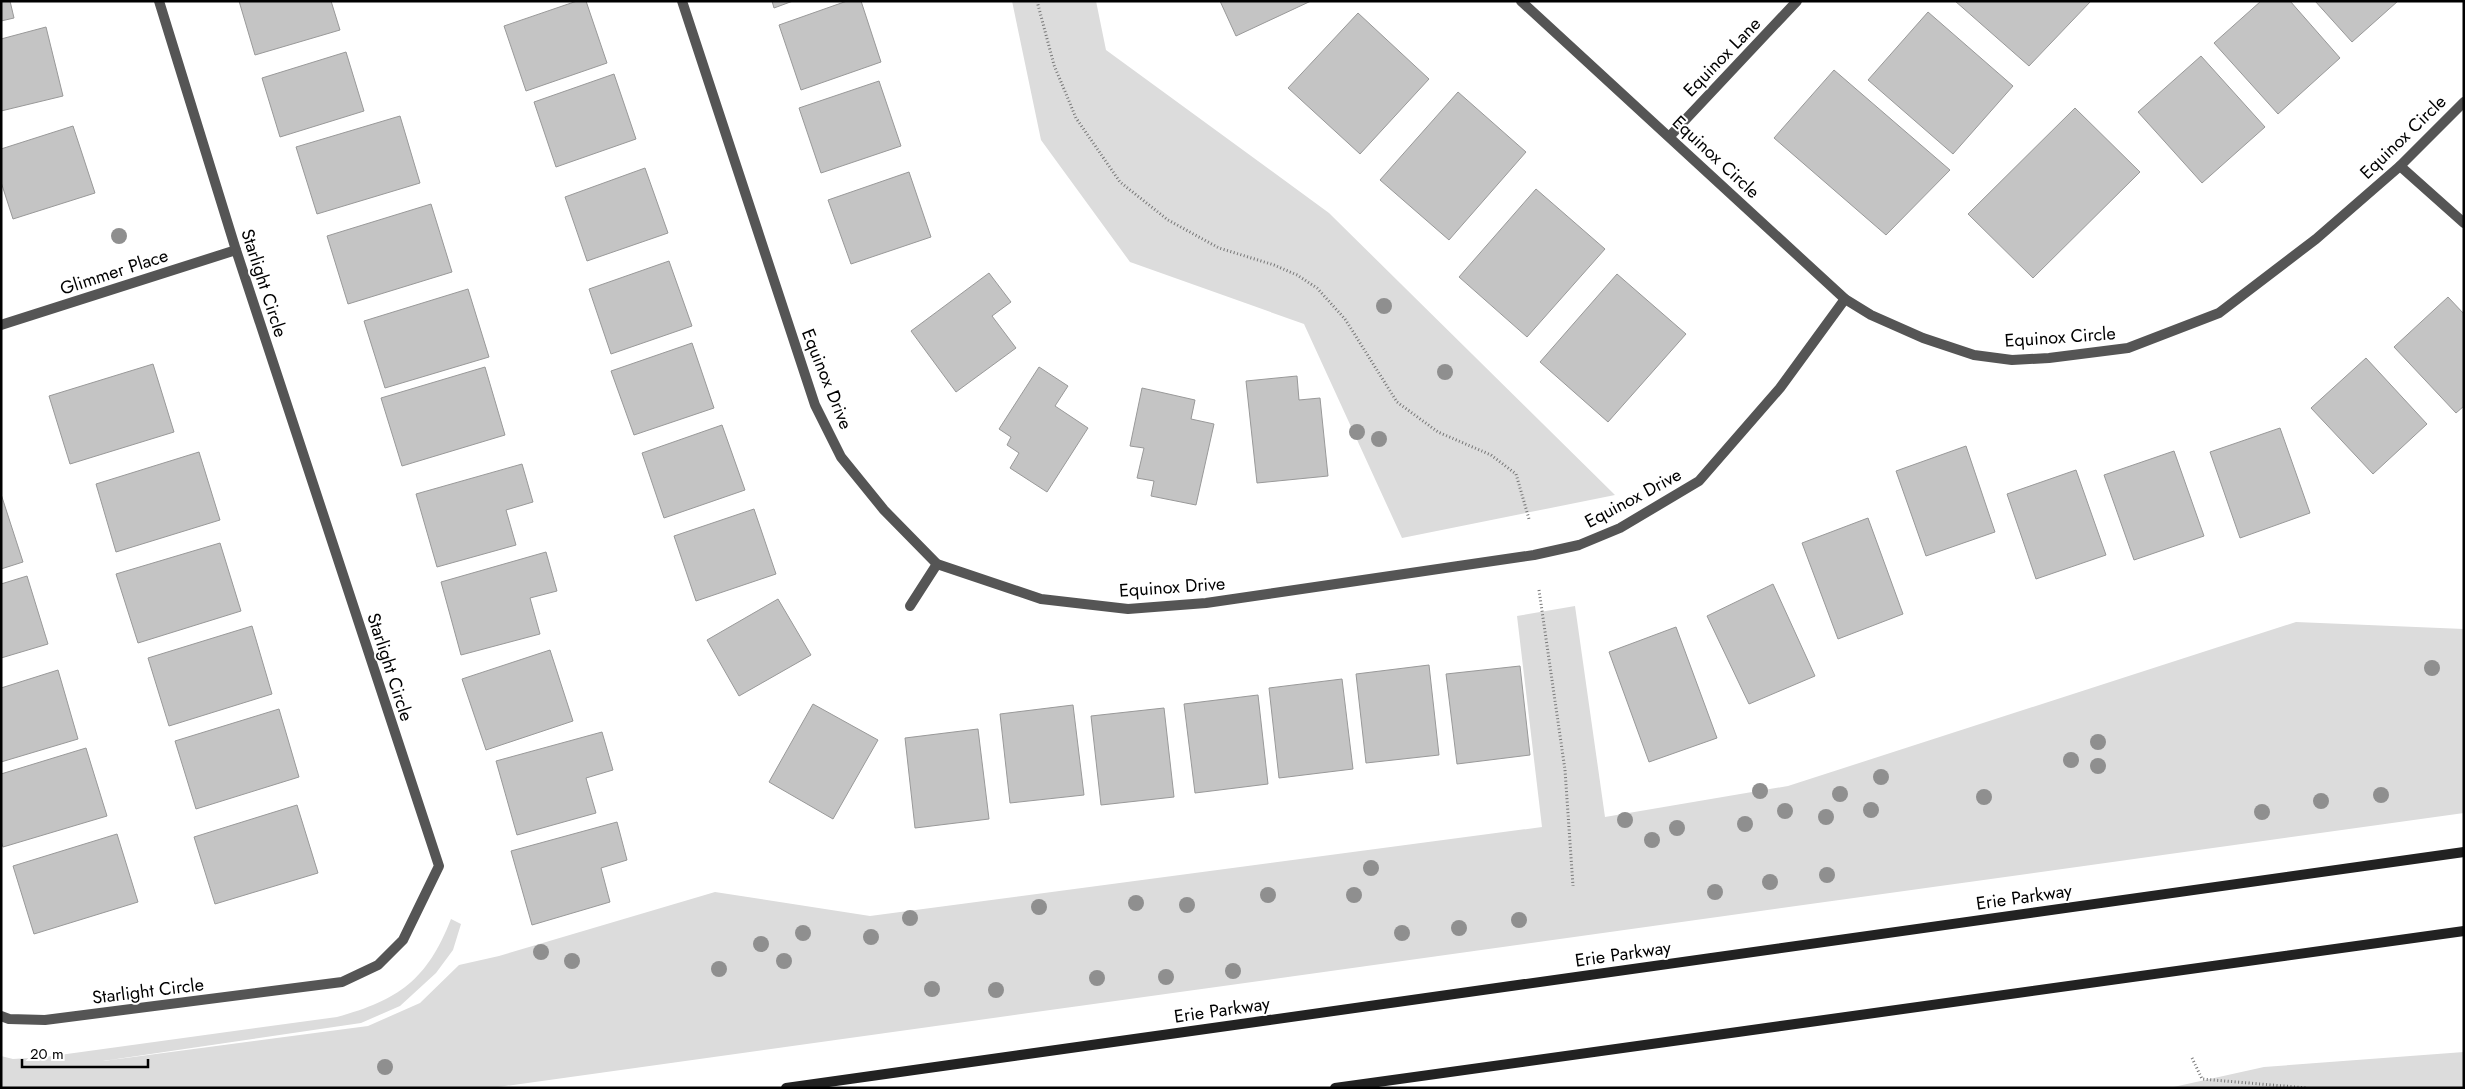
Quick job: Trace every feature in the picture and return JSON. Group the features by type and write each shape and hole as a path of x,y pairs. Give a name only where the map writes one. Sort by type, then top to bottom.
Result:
{"main road":[{"name":"Erie Parkway","path":"786,1088 2464,852"},
{"path":"1335,1088 2464,931"}],"street":[{"name":"Starlight Circle","path":"1,1016 45,1020 342,982 378,965 403,940 439,866 236,250 159,1"},
{"name":"Equinox Drive","path":"682,1 815,405 842,457 884,510 937,564 1041,600 1128,609 1206,603 1534,555 1579,545 1620,528 1699,481 1780,388 1845,299"},
{"name":"Equinox Circle","path":"1521,1 1670,136 1845,299 1871,315 1923,338 1974,355 2012,360 2049,358 2128,348 2219,313 2316,239 2400,166 2464,102"},
{"name":"Equinox Lane","path":"1670,136 1798,1"},
{"path":"2400,166 2464,223"},
{"name":"Glimmer Place","path":"1,325 236,250"},
{"path":"910,606 937,564"}],"path":[{"path":"1037,1 1054,65 1076,118 1120,182 1168,220 1218,248 1274,265 1296,275 1317,288 1345,318 1397,402 1438,432 1491,455 1516,474 1529,519"},
{"path":"1539,590 1565,770 1573,886"},
{"path":"2192,1058 2202,1079 2306,1088"}],"shaded area":[{"path":"1012,1 1096,1 1106,50 1329,213 1615,495 1402,538 1304,324 1130,262 1041,140"},
{"path":"1575,606 1605,817 1788,786 2296,622 2464,629 2464,813 491,1088 1,1088 1,1056 13,1059 45,1057 337,1017 378,1003 394,995 421,972 432,958 451,919 461,924 453,950 436,973 400,1006 361,1023 103,1061 368,1026 420,1003 459,965 499,956 715,892 870,916 1542,827 1517,616"},
{"path":"2464,1052 2464,1088 2169,1088 2264,1067"}],"building":[{"path":"1,1 10,1 14,18 1,21"},
{"path":"239,1 331,1 340,30 255,55"},
{"path":"577,1 586,1 607,63 526,91 504,26"},
{"path":"772,1 793,1 774,8"},
{"path":"847,1 861,1 881,62 801,90 779,25"},
{"path":"1220,1 1311,1 1236,36"},
{"path":"1955,1 2091,1 2029,66"},
{"path":"2261,1 2290,1 2340,58 2278,114 2214,43"},
{"path":"2315,1 2398,1 2352,42"},
{"path":"1928,12 2013,86 1953,154 1868,80"},
{"path":"1358,13 1429,79 1360,154 1288,88"},
{"path":"46,27 63,96 1,111 1,39"},
{"path":"346,52 364,111 280,137 262,78"},
{"path":"2201,56 2265,127 2202,183 2138,112"},
{"path":"1834,70 1950,170 1886,235 1774,138"},
{"path":"614,74 636,139 556,167 534,102"},
{"path":"879,81 901,146 821,173 799,108"},
{"path":"1458,92 1526,152 1449,240 1380,180"},
{"path":"2075,108 2140,172 2033,278 1968,214"},
{"path":"400,116 420,183 317,214 296,147"},
{"path":"73,126 95,193 13,219 1,182 1,149"},
{"path":"645,168 668,233 587,261 565,197"},
{"path":"909,172 931,237 851,264 828,200"},
{"path":"1536,189 1605,249 1527,337 1459,277"},
{"path":"431,204 452,272 348,304 327,236"},
{"path":"669,261 692,326 611,354 589,289"},
{"path":"989,273 1011,302 992,316 1016,348 956,392 911,331"},
{"path":"1617,274 1686,334 1608,422 1540,362"},
{"path":"468,289 489,357 385,388 364,321"},
{"path":"2448,297 2464,314 2464,406 2456,413 2394,347"},
{"path":"692,343 714,408 634,435 611,371"},
{"path":"2366,358 2427,424 2373,474 2311,408"},
{"path":"153,364 174,432 70,464 49,396"},
{"path":"485,367 505,435 402,466 381,398"},
{"path":"1039,367 1068,386 1055,406 1088,428 1047,492 1010,468 1019,453 1007,445 1011,437 999,429"},
{"path":"1297,376 1299,400 1320,398 1328,476 1257,483 1246,381"},
{"path":"1142,388 1195,400 1191,419 1214,424 1196,505 1151,496 1154,481 1137,478 1144,448 1130,446"},
{"path":"722,425 745,490 664,518 642,453"},
{"path":"2280,428 2310,513 2240,538 2210,452"},
{"path":"1966,446 1995,532 1926,556 1896,471"},
{"path":"2174,451 2204,536 2134,560 2104,475"},
{"path":"199,452 220,520 116,552 96,484"},
{"path":"522,464 533,502 506,510 516,545 437,567 416,494"},
{"path":"2076,470 2106,555 2036,579 2007,494"},
{"path":"1,494 23,562 1,569"},
{"path":"754,509 776,574 696,601 674,536"},
{"path":"1868,518 1903,614 1838,639 1802,543"},
{"path":"220,543 241,611 138,643 116,574"},
{"path":"546,552 557,591 530,598 540,634 461,655 441,582"},
{"path":"27,576 48,644 1,658 1,584"},
{"path":"1773,584 1815,676 1749,704 1707,616"},
{"path":"778,599 811,655 739,696 707,640"},
{"path":"252,626 272,694 169,726 148,658"},
{"path":"1676,627 1717,738 1649,762 1609,652"},
{"path":"550,650 573,721 486,750 462,679"},
{"path":"1429,665 1439,755 1366,763 1356,674"},
{"path":"1520,666 1530,755 1457,764 1446,674"},
{"path":"58,670 78,739 1,762 1,688"},
{"path":"1342,679 1353,769 1279,778 1269,688"},
{"path":"1258,695 1268,784 1195,793 1184,704"},
{"path":"813,704 878,740 833,819 769,782"},
{"path":"1073,705 1084,795 1010,803 1000,714"},
{"path":"1164,708 1174,797 1101,805 1091,716"},
{"path":"279,709 299,777 196,809 175,741"},
{"path":"978,729 989,819 915,828 905,738"},
{"path":"602,732 613,770 586,778 596,813 517,835 496,761"},
{"path":"86,748 107,816 3,847 1,841 1,774"},
{"path":"297,805 318,873 215,904 194,837"},
{"path":"617,822 627,860 601,868 610,902 532,925 511,851"},
{"path":"117,834 138,902 34,934 13,866"}]}
